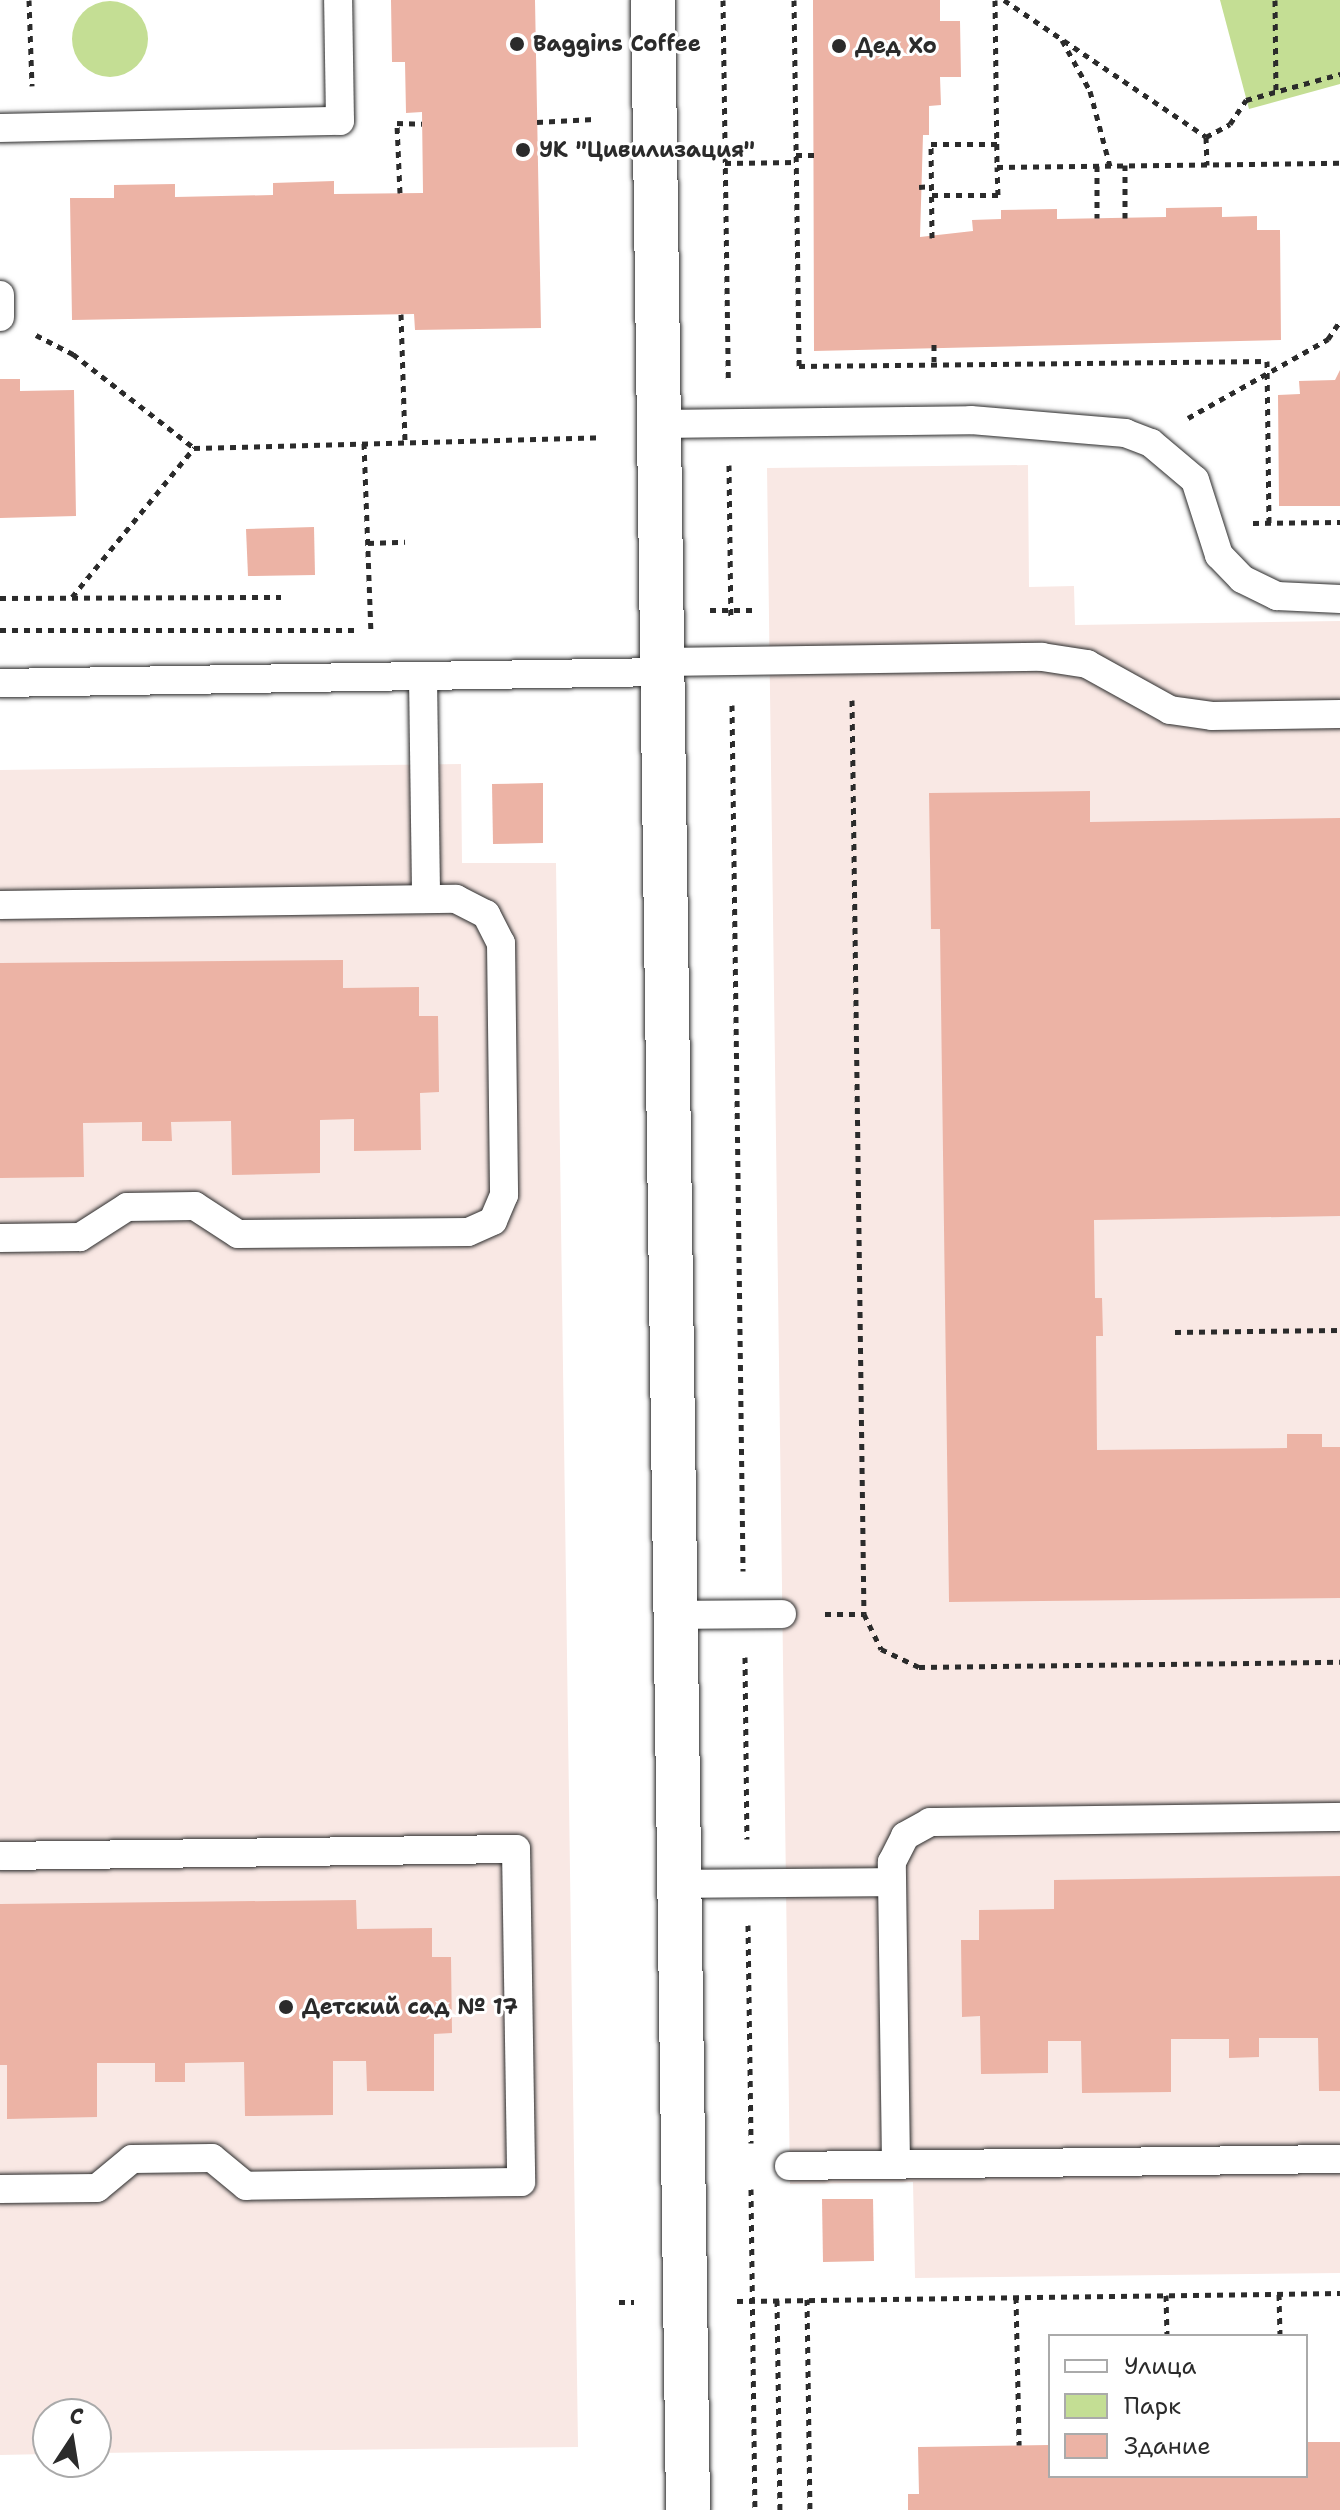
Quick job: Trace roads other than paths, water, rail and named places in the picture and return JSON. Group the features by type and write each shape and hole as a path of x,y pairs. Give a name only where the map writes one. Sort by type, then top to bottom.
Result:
{"street":[{"path":"653,0 688,2510"}],"lane":[{"path":"0,128 340,121 338,0"},
{"path":"0,295 0,317"},
{"path":"659,424 971,420 1125,433 1151,443 1195,480 1219,555 1242,579 1277,596 1340,599"},
{"path":"0,683 423,677 662,667 731,661 1042,657 1087,664 1170,710 1212,716 1340,714"},
{"path":"423,677 426,899"},
{"path":"0,905 456,899 486,914 501,943 504,1195 493,1221 468,1232 238,1234 195,1206 127,1207 80,1237 0,1238"},
{"path":"675,1615 782,1614"},
{"path":"896,2164 892,1862 905,1836 930,1822 1340,1817"},
{"path":"0,1856 516,1849 521,2182 246,2186 212,2158 185,2158 132,2159 97,2188 0,2189"},
{"path":"679,1884 892,1882"},
{"path":"789,2166 1340,2159"}],"place":[{"name":"Baggins Coffee","path":"517,44"},
{"name":"Дед Хо","path":"839,46"},
{"name":"УК \"Цивилизация\"","path":"523,150"},
{"name":"Детский сад № 17","path":"286,2007"}]}
